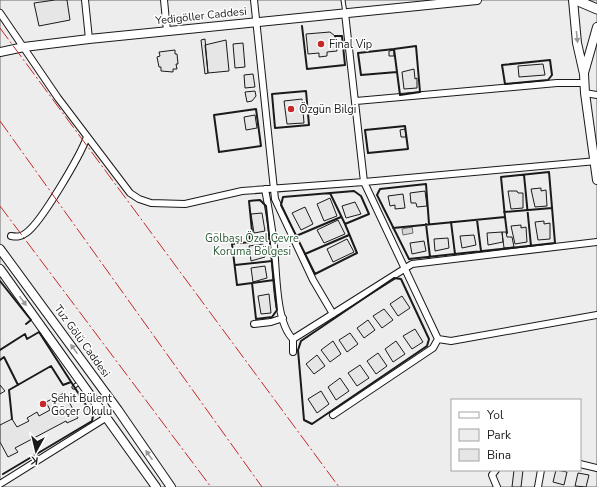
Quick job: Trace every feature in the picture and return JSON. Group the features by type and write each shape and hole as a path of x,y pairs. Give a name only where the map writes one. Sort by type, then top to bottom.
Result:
{"main road":[{"path":"576,0 597,9"}],"street":[{"path":"85,0 89,39"},
{"path":"164,0 167,31"},
{"path":"254,0 273,188 277,206 313,280 333,314"},
{"name":"Yedigöller Caddesi","path":"0,52 24,47 89,39 345,13 428,2 477,0"},
{"path":"573,0 577,43 584,74 585,93 596,161 597,180"},
{"path":"0,13 87,137 130,193 139,200 159,204 185,204 222,194 273,188 364,182 596,161"},
{"path":"345,13 364,182 438,339"},
{"path":"584,74 597,29"},
{"path":"356,101 557,83 584,83"},
{"path":"585,93 597,95"},
{"path":"11,236 18,237 25,234 40,217 74,162 87,137"},
{"path":"265,189 274,238 279,305 287,331 293,339 293,352"},
{"path":"293,339 412,264 597,242"},
{"name":"Tuz Gölü Caddesi","path":"0,249 118,410 172,487"},
{"path":"0,269 156,487"},
{"path":"438,339 451,341 597,315"},
{"path":"254,324 271,322 283,318"},
{"path":"333,414 433,348 438,339"},
{"path":"0,484 107,417"},
{"path":"581,464 597,468"},
{"path":"495,471 492,475 497,487"},
{"path":"538,487 541,471"}],"lane":[{"path":"343,0 345,13"}],"green space":[{"name":"Gölbaşı Özel Çevre Koruma Bölgesi","path":"0,0 597,0 597,487 0,487"}],"shaded area":[{"path":"412,227 413,233 403,235 402,229"}],"building":[{"path":"67,0 70,20 39,26 34,3"},
{"name":"Final Vip","path":"330,32 335,36 337,51 327,52 327,56 319,57 319,53 308,54 306,34"},
{"path":"205,39 208,73 205,74 201,40"},
{"path":"226,40 229,71 208,73 205,45"},
{"path":"243,43 245,67 235,68 233,44"},
{"path":"175,50 175,54 177,54 177,69 173,69 173,72 161,71 157,57 160,56 159,52"},
{"path":"394,50 394,56 389,56 389,51"},
{"path":"543,64 545,75 519,77 518,66"},
{"path":"414,69 415,79 417,78 417,88 404,89 402,72"},
{"path":"253,74 255,87 245,88 244,75"},
{"path":"255,91 256,96 252,101 247,102 245,92"},
{"path":"302,99 304,123 287,124 284,101"},
{"path":"255,115 257,128 246,130 244,117"},
{"path":"405,129 406,137 401,137 400,130"},
{"path":"541,188 541,191 546,190 547,206 535,207 531,189"},
{"path":"425,191 427,206 417,207 416,203 411,203 410,193"},
{"path":"508,191 523,193 523,208 511,209"},
{"path":"403,194 405,208 395,209 395,205 390,206 388,196"},
{"path":"330,198 337,216 324,221 317,204"},
{"path":"355,202 361,214 346,218 342,206"},
{"path":"305,207 313,224 301,230 292,213"},
{"path":"262,213 265,231 254,233 251,214"},
{"path":"338,220 345,234 324,243 317,230"},
{"path":"544,221 544,224 550,223 550,239 538,240 535,222"},
{"path":"521,225 521,228 526,227 527,242 515,244 511,226"},
{"path":"502,232 503,242 488,245 487,233"},
{"path":"502,232 506,232 507,237 512,237 514,247 504,248"},
{"path":"474,235 476,245 462,248 460,236"},
{"path":"448,238 449,248 435,251 434,239"},
{"path":"347,239 354,252 333,262 327,249"},
{"path":"424,241 426,251 412,254 410,243"},
{"path":"263,244 265,257 251,261 249,246"},
{"path":"265,266 267,278 253,282 251,268"},
{"path":"269,294 271,313 261,314 258,296"},
{"path":"402,296 410,308 398,316 390,304"},
{"path":"384,309 393,320 382,328 373,316"},
{"path":"368,320 375,330 364,338 357,328"},
{"path":"415,329 423,342 412,349 403,336"},
{"path":"350,333 358,344 347,352 339,340"},
{"path":"333,341 341,354 330,362 321,350"},
{"path":"396,341 405,354 393,362 385,349"},
{"path":"378,353 387,366 376,374 367,361"},
{"path":"317,355 325,366 314,374 306,364"},
{"path":"360,365 369,378 357,386 348,373"},
{"path":"340,378 349,391 336,400 328,387"},
{"path":"0,385 5,391 0,394"},
{"path":"321,391 329,404 317,413 308,399"},
{"path":"64,393 78,418 67,423 66,421 15,448 18,452 8,457 0,442 0,425 12,419 17,427 29,421 27,418 37,412 39,416 50,410 46,402"},
{"path":"514,471 523,471 521,487 512,487"},
{"path":"556,471 567,472 564,485 553,482"},
{"path":"578,473 589,475 586,487 575,486"}],"wall":[{"path":"302,26 307,69 345,65 342,36 335,36"},
{"path":"416,46 420,92 400,95 394,49 416,46"},
{"path":"394,49 358,53 361,75 397,72"},
{"path":"550,60 552,75 548,80 505,84 502,65 550,60"},
{"path":"306,91 309,125 275,128 272,94 306,91"},
{"path":"256,109 261,146 219,152 214,115 256,109"},
{"path":"405,126 408,149 368,153 365,130 405,126"},
{"path":"393,228 505,217 501,177 549,172 555,243 409,259 377,195 380,189 426,184 429,224"},
{"path":"524,175 531,246"},
{"path":"354,191 361,196 369,214 345,224 357,253 315,274 281,205 283,197 354,191"},
{"path":"330,193 345,224"},
{"path":"260,200 266,206 277,310 272,317 256,319 252,283 237,285 232,244 250,242 249,231 252,231 249,201 260,200"},
{"path":"504,212 552,208"},
{"path":"296,236 341,217"},
{"path":"505,217 507,233"},
{"path":"477,220 481,251"},
{"path":"451,222 455,254"},
{"path":"426,224 430,257"},
{"path":"305,254 349,235"},
{"path":"250,242 270,239"},
{"path":"235,265 272,261"},
{"path":"394,278 401,279 429,339 427,346 312,424 304,420 298,350 301,341 394,278"},
{"path":"252,283 274,280"},
{"path":"0,281 31,320 26,324"},
{"path":"0,350 25,334 27,339 39,332 93,416 92,421 3,474"},
{"path":"0,360 4,357 18,385"},
{"path":"12,419 9,390 51,366 63,385 71,382"}],"power":[{"path":"0,28 339,487"},
{"path":"0,121 262,487"},
{"path":"0,206 211,487"}],"place":[{"name":"Final Vip","path":"321,44"},
{"name":"Özgün Bilgi","path":"291,109"},
{"name":"Şehit Bülent Göçer Okulu","path":"43,404"}]}
